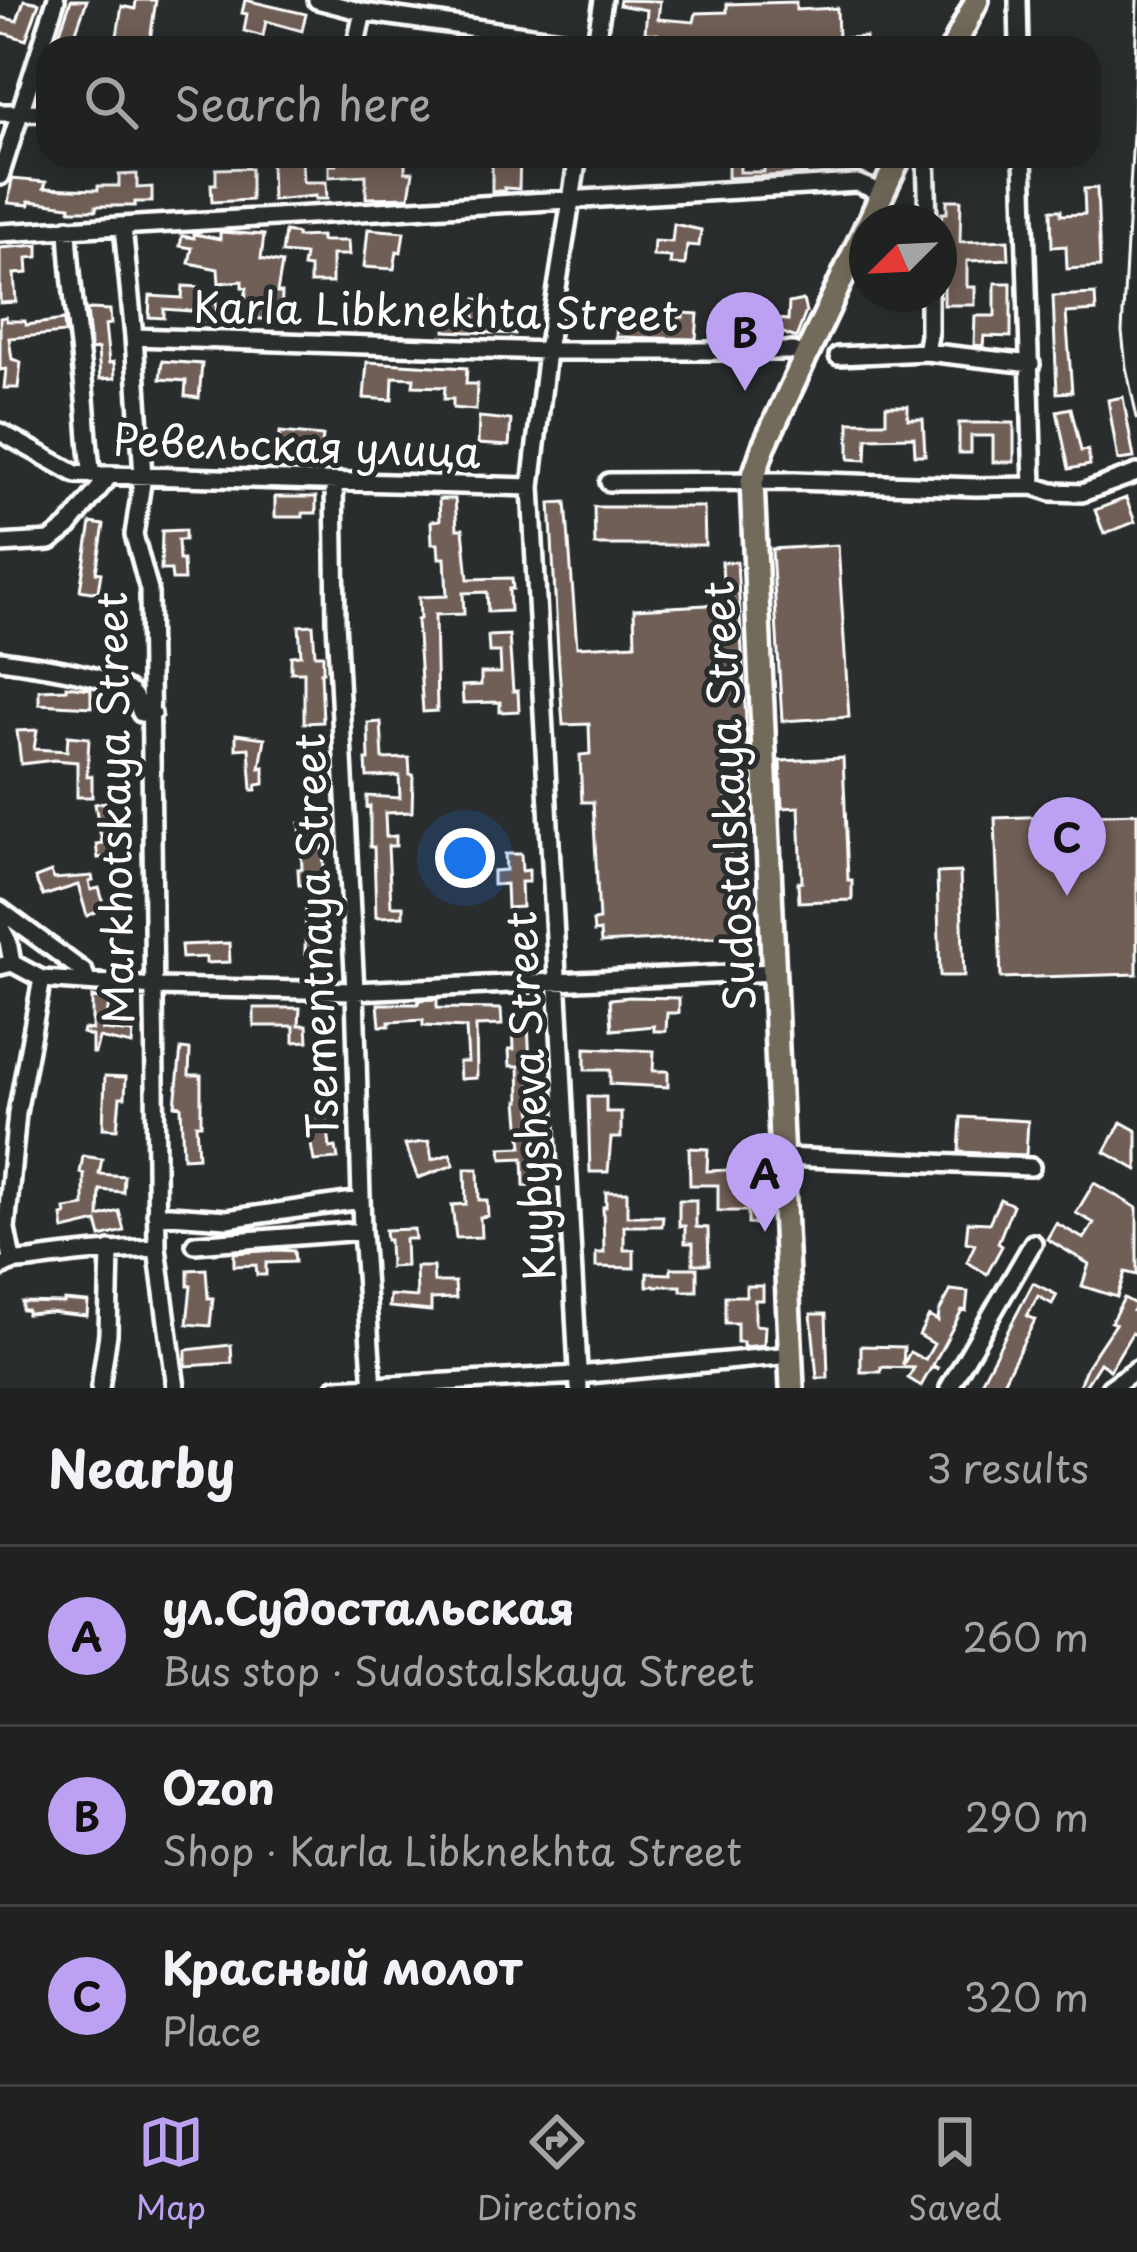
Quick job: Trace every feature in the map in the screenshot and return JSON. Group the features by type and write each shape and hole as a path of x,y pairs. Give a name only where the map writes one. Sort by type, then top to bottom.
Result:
{"highway":[{"path":"959,36 976,0"},
{"name":"Sudostalskaya Street","path":"877,204 894,168"},
{"name":"Sudostalskaya Street","path":"792,1388 752,481 849,265"}],"street":[{"path":"44,36 56,0"},
{"path":"317,0 363,12 527,36"},
{"path":"597,36 603,0"},
{"path":"1018,0 1019,36"},
{"path":"358,36 363,12"},
{"path":"0,176 36,61"},
{"path":"0,113 36,112"},
{"name":"Kuybysheva Street","path":"576,168 531,487 579,1382"},
{"path":"926,168 927,204"},
{"path":"1023,168 1034,486"},
{"path":"0,233 857,183 882,193"},
{"name":"Markhotskaya Street","path":"123,227 143,476 134,535 149,590 157,1248 176,1388"},
{"path":"68,228 92,475"},
{"path":"926,352 929,312"},
{"name":"Karla Libknekhta Street","path":"134,337 547,351 793,351 807,356"},
{"path":"838,356 926,352 1031,364"},
{"name":"Ревельская улица","path":"0,432 76,474 531,487"},
{"path":"609,482 1034,486 1082,493 1137,473"},
{"path":"0,544 50,541 110,475"},
{"name":"Tsementnaya Street","path":"334,482 335,621 373,1387"},
{"path":"0,660 115,684 133,695 141,713 152,714"},
{"path":"0,910 84,972 87,982"},
{"path":"0,926 8,941 6,965 42,980 155,987 356,991 774,972"},
{"path":"42,980 17,1113 6,1264 59,1254 157,1248"},
{"path":"783,1157 1031,1167"},
{"path":"156,1214 227,1219 361,1200"},
{"path":"227,1219 228,1241"},
{"path":"195,1244 362,1231"},
{"path":"949,1388 1033,1244"},
{"path":"100,1388 108,1334 110,1250"},
{"path":"335,1388 579,1382 791,1355"},
{"path":"1110,1388 1137,1369"}],"building":[{"path":"24,0 39,3 26,40 0,32 0,17 17,21"},
{"path":"71,0 87,0 74,36 58,36"},
{"path":"136,0 156,0 151,36 117,36 122,6 135,9"},
{"path":"245,0 306,14 302,31 266,21 263,36 244,31"},
{"path":"620,0 660,1 658,19 694,22 696,13 727,12 727,4 796,2 796,10 837,8 838,36 657,36 645,33 647,10 619,5"},
{"path":"251,168 251,200 212,202 216,169"},
{"path":"271,168 302,168 303,182 326,182 327,199 272,200"},
{"path":"329,168 405,168 413,172 409,197 366,198 366,175 329,177"},
{"path":"492,168 520,168 519,189 492,191"},
{"path":"728,168 764,172 764,168 806,168 806,174 728,178"},
{"path":"137,174 137,188 152,187 152,202 96,206 96,210 29,201 29,205 8,203 12,179 46,182 44,188 98,190 98,186 119,186 119,175"},
{"path":"1097,188 1100,267 1067,269 1066,246 1052,247 1051,210 1061,210 1061,215 1085,214 1084,189"},
{"path":"947,200 961,200 960,242 1008,240 1009,259 967,261 967,287 975,287 975,305 957,305 957,204 947,204"},
{"path":"674,224 701,230 699,246 687,245 685,265 670,264 671,257 653,256 654,241 672,242"},
{"path":"368,229 404,232 394,269 364,267"},
{"path":"220,232 264,235 261,259 282,263 277,293 282,293 281,320 241,318 247,288 242,281 219,283 218,269 189,263 192,248 180,246 182,236 220,239"},
{"path":"285,232 297,237 321,236 321,241 348,241 349,255 332,255 332,283 310,283 310,268 303,267 305,255 282,253"},
{"path":"38,245 38,257 27,258 28,273 14,274 16,302 0,303 0,248"},
{"path":"995,283 1011,283 1011,337 984,336 983,346 974,345 975,316 995,316"},
{"path":"183,286 198,287 196,301 216,301 217,321 204,321 204,312 164,309 164,318 149,317 150,296 182,298"},
{"path":"1095,294 1096,311 1066,313 1072,392 1057,393 1053,296"},
{"path":"476,299 490,301 489,312 516,314 515,334 445,331 446,317 474,319"},
{"path":"803,300 806,312 796,338 776,330 776,337 731,332 730,339 717,339 717,314 731,314 731,321 765,325 765,318 788,320 789,303"},
{"path":"90,309 110,310 111,324 105,325 115,378 100,379 98,349 91,350"},
{"path":"683,313 698,314 696,339 616,337 617,320 683,317"},
{"path":"0,318 26,325 64,320 65,333 9,338 12,359 21,362 18,388 4,388 6,369 0,370"},
{"path":"162,361 202,364 199,398 185,396 186,381 160,379"},
{"path":"367,362 467,368 466,384 477,384 476,410 453,408 453,399 444,399 445,387 413,386 414,378 393,377 392,400 364,398"},
{"path":"1123,397 1134,458 1118,460 1108,400"},
{"path":"886,406 908,406 908,419 923,419 925,455 915,455 914,437 867,438 866,460 849,459 849,422 886,422"},
{"path":"1071,408 1081,451 1088,450 1090,465 1069,469 1057,411"},
{"path":"479,417 511,420 509,446 478,444"},
{"path":"959,423 1014,423 1014,462 993,462 993,436 971,436 971,453 959,453"},
{"path":"280,432 323,436 321,454 279,450"},
{"path":"275,497 316,497 316,513 275,517"},
{"path":"1126,498 1135,522 1104,534 1095,510"},
{"path":"439,499 455,499 468,579 512,578 513,589 509,589 510,611 488,612 487,592 463,593 464,614 435,615 437,711 423,712 419,597 447,596 445,558 439,558 438,544 432,544 431,521 440,520"},
{"path":"566,502 577,647 635,644 634,609 724,604 722,562 737,562 748,756 725,762 735,936 601,943 600,931 594,932 593,921 599,920 593,802 582,802 580,755 590,754 589,724 563,725 558,651 550,503"},
{"path":"594,507 704,507 705,545 595,545"},
{"path":"91,523 104,525 96,572 101,573 98,591 91,592 80,590"},
{"path":"185,530 185,540 178,540 184,580 172,580 171,570 161,570 162,531"},
{"path":"838,545 849,717 782,721 772,549"},
{"path":"313,625 315,655 323,655 323,722 304,723 304,672 291,672 291,656 301,655 299,626"},
{"path":"509,635 519,711 500,712 500,702 463,703 462,686 481,685 481,673 501,673 500,652 489,652 488,636"},
{"path":"91,689 91,707 39,704 39,690"},
{"path":"381,722 383,759 409,758 413,775 412,812 385,813 386,837 396,836 396,846 388,846 391,906 403,906 403,916 376,917 367,796 400,798 399,776 367,777 368,723"},
{"path":"37,730 34,749 67,751 68,736 89,738 87,776 92,776 92,797 77,797 77,762 21,764 17,731"},
{"path":"236,734 265,738 260,768 264,767 264,784 256,790 252,790 249,748 236,749"},
{"path":"843,758 852,900 799,902 799,807 782,808 780,761"},
{"path":"105,802 105,806 112,805 115,856 98,858 96,844 102,843 95,804"},
{"path":"1137,813 1137,974 1001,978 995,818"},
{"path":"321,822 325,884 299,885 300,823"},
{"path":"505,854 521,854 522,871 529,870 529,882 521,882 522,907 507,908 506,884 493,885 493,871 506,870"},
{"path":"51,872 54,879 92,876 91,890 99,888 105,908 87,916 78,885 43,896 35,878"},
{"path":"960,872 964,976 940,976 937,873"},
{"path":"322,903 327,953 305,954 306,904"},
{"path":"229,943 230,962 182,958 181,945"},
{"path":"92,997 110,1002 102,1030 133,1033 132,1045 99,1038 92,1053 92,1036 82,1033 92,1030"},
{"path":"679,998 679,1013 667,1013 666,1031 654,1031 654,1026 612,1030 610,999"},
{"path":"437,999 437,1008 501,1009 502,1025 476,1026 477,1078 460,1079 459,1062 468,1062 466,1028 423,1026 423,1020 380,1026 378,1004"},
{"path":"254,1008 300,1008 299,1025 307,1025 308,1041 294,1042 294,1026 254,1026"},
{"path":"513,1023 528,1023 536,1186 524,1186 523,1158 502,1159 501,1148 522,1147 519,1066 510,1066"},
{"path":"585,1048 654,1051 653,1071 668,1071 668,1087 610,1084 610,1070 585,1070"},
{"path":"181,1049 190,1050 189,1075 201,1075 198,1157 183,1158 181,1106 175,1105"},
{"path":"105,1076 126,1077 117,1129 103,1128"},
{"path":"588,1097 606,1097 606,1112 621,1112 621,1138 611,1138 608,1172 590,1172"},
{"path":"326,1109 330,1148 336,1147 338,1159 314,1161 305,1112"},
{"path":"961,1117 1028,1121 1026,1155 959,1152"},
{"path":"1121,1122 1137,1131 1137,1170 1105,1152"},
{"path":"429,1141 432,1160 450,1154 454,1165 418,1178 405,1145"},
{"path":"689,1148 708,1149 707,1171 752,1169 758,1224 748,1224 748,1211 718,1211 718,1185 690,1185"},
{"path":"83,1156 102,1159 99,1174 124,1176 123,1192 100,1190 99,1217 119,1211 124,1231 101,1237 97,1222 64,1230 65,1209 84,1206"},
{"path":"465,1169 478,1169 479,1200 487,1200 488,1216 480,1217 481,1237 456,1238 452,1205 466,1204"},
{"path":"1094,1183 1137,1208 1137,1275 1125,1272 1117,1297 1082,1286 1089,1264 1047,1239 1056,1223 1084,1239 1094,1223 1076,1213"},
{"path":"606,1192 627,1192 627,1216 663,1216 662,1226 624,1226 624,1250 634,1250 634,1268 596,1267 596,1253 604,1253"},
{"path":"1000,1199 1013,1205 998,1243 1002,1246 987,1274 967,1262 975,1244 966,1242 968,1222 989,1223"},
{"path":"679,1200 696,1200 696,1227 708,1228 709,1264 693,1264 693,1243 685,1243 685,1226 679,1226"},
{"path":"414,1229 415,1239 405,1239 406,1266 390,1267 385,1230"},
{"path":"294,1251 295,1262 266,1263 266,1275 257,1275 256,1265 234,1266 234,1253"},
{"path":"416,1267 433,1267 434,1282 455,1282 456,1298 431,1299 431,1311 389,1307 390,1295 417,1297"},
{"path":"671,1268 697,1268 697,1291 647,1286 647,1273 671,1274"},
{"path":"206,1269 208,1298 213,1298 210,1326 187,1324 188,1270"},
{"path":"1033,1283 1057,1295 1052,1304 1038,1296 1027,1316 1035,1320 1000,1388 993,1388 981,1382"},
{"path":"746,1286 763,1286 763,1300 755,1300 755,1325 765,1326 764,1345 743,1347 743,1342 737,1342 737,1323 725,1323 725,1296 746,1296"},
{"path":"951,1290 968,1292 966,1311 962,1310 933,1365 939,1369 931,1368 921,1386 908,1378 914,1368 861,1372 861,1346 904,1347 903,1365 910,1352 925,1360 934,1344 919,1335 929,1316 938,1321"},
{"path":"1124,1298 1137,1305 1133,1311 1137,1313 1137,1335 1132,1333 1110,1370 1100,1363 1084,1388 1078,1388 1115,1324 1111,1322"},
{"path":"22,1302 88,1302 87,1316 22,1310"},
{"path":"811,1314 826,1314 828,1378 817,1378"},
{"path":"231,1345 232,1363 186,1366 186,1350"}],"railway":[{"path":"1137,0 1122,332 1137,418"}],"place":[{"name":"Ozon","path":"745,391"},
{"name":"Красный молот","path":"1067,896"},
{"name":"ул.Судостальская","path":"765,1232"}]}
